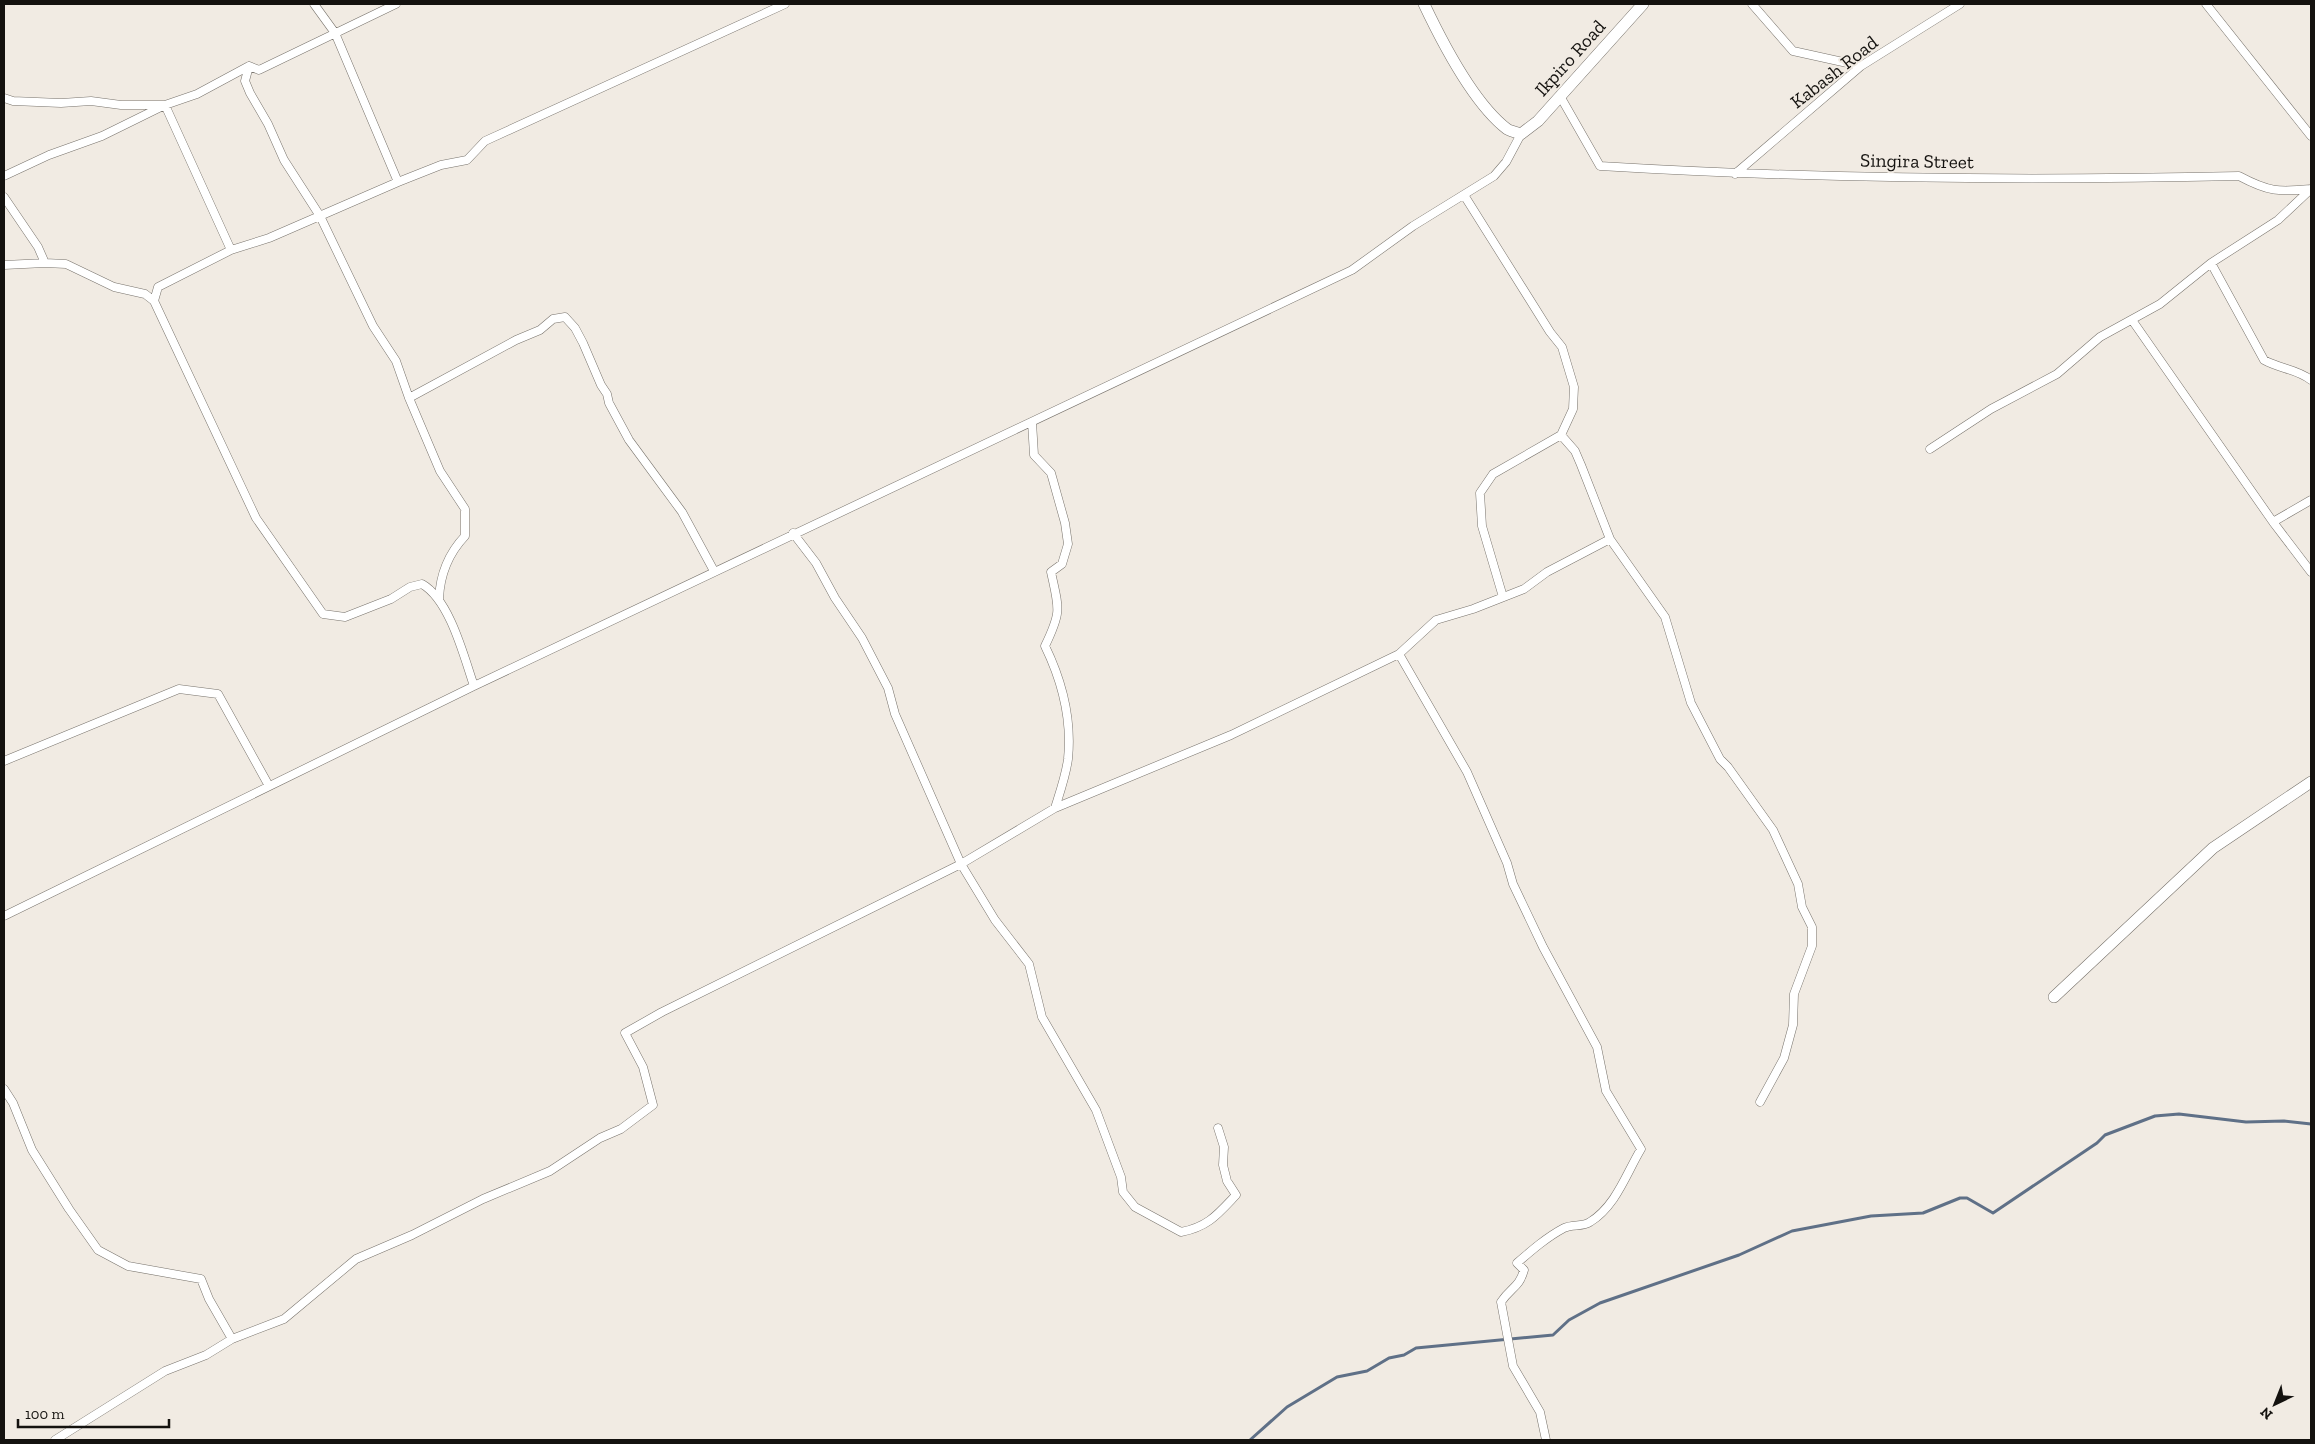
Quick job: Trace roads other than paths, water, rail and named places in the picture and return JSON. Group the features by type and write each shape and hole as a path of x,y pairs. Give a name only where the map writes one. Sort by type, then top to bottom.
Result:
{"street":[{"path":"314,4 334,33 398,182"},
{"path":"249,66 259,70 396,4"},
{"path":"154,300 158,287 231,250 269,238 398,182 441,166 467,160 485,142 785,4"},
{"path":"4,916 474,686 1352,270 1414,226 1494,176 1506,162 1521,134 1508,130 1472,90 1439,36 1424,4"},
{"name":"Ikpiro Road","path":"1521,134 1538,121 1643,4"},
{"path":"1752,4 1793,51 1861,66"},
{"name":"Kabash Road","path":"1735,174 1861,66 1960,4"},
{"path":"2206,4 2311,136"},
{"path":"4,176 49,155 102,136 165,105 197,94 249,66"},
{"path":"249,66 245,81 250,94 268,124 284,160 320,216 373,326 396,361 409,398 440,471 465,509 465,536 454,547 440,579 439,599"},
{"name":"Singira Street","path":"1560,96 1600,166 1735,174 2070,180 2239,176 2261,188 2270,190 2311,189"},
{"path":"4,98 13,101 61,103 91,100 121,105 165,105"},
{"path":"165,105 231,250"},
{"path":"1930,449 1991,409 2057,374 2100,337 2160,304 2211,263 2278,220 2311,189"},
{"path":"1464,195 1550,332 1562,347 1574,386 1573,409 1561,435 1492,474 1480,493 1482,526 1503,597"},
{"path":"4,197 38,247 45,263"},
{"path":"2211,263 2264,360 2279,368 2300,371 2311,380"},
{"path":"4,264 66,264 114,287 145,294 154,300 256,518 323,614 345,617 391,599 410,587 422,584 430,588 439,599 455,632 474,686"},
{"path":"409,398 516,340 540,330 553,319 565,317 575,328 583,343 601,386 607,394 609,403 629,440 682,512 714,571"},
{"path":"2132,320 2273,522 2311,572"},
{"path":"1032,422 1034,455 1051,473 1068,544 1062,564 1050,572 1059,612 1057,623 1046,646 1063,689 1067,726 1068,760 1056,808"},
{"path":"1561,435 1575,450 1610,540 1664,617 1691,703 1720,759 1728,767 1773,830 1798,884 1802,907 1812,927 1812,946 1794,994 1793,1025 1786,1051 1775,1078 1760,1102"},
{"path":"2273,522 2311,500"},
{"path":"793,534 816,563 835,598 862,638 888,688 895,714 961,864 995,920 1029,964 1042,1017 1096,1110 1121,1177 1123,1192 1135,1207 1182,1232 1197,1229 1212,1220 1236,1195 1227,1181 1223,1165 1224,1147 1218,1128"},
{"path":"55,1440 64,1438 165,1371 206,1356 232,1339 284,1319 356,1259 412,1235 483,1199 550,1171 600,1138 621,1129 653,1105 643,1067 625,1033 679,1004 961,864 1056,808 1231,735 1400,654 1436,620 1473,610 1524,589 1547,572 1610,540"},
{"path":"1400,654 1467,772 1507,863 1513,884 1597,1047 1606,1091 1641,1149 1613,1200 1603,1212 1589,1223 1566,1227 1545,1239 1517,1263 1524,1270 1520,1283 1508,1291 1501,1302 1513,1366 1540,1412 1546,1440"},
{"path":"4,761 179,689 218,694 269,786"},
{"path":"2054,997 2213,848 2311,782"},
{"path":"4,1089 13,1103 32,1150 69,1210 98,1250 128,1266 202,1279 208,1299 232,1339"}],"waterway":[{"path":"1250,1440 1287,1407 1337,1377 1367,1371 1389,1358 1404,1355 1416,1348 1553,1335 1569,1320 1600,1303 1739,1255 1792,1231 1871,1216 1923,1213 1960,1198 1967,1198 1993,1213 2097,1143 2105,1135 2155,1116 2179,1114 2246,1122 2284,1121 2311,1124"}]}
